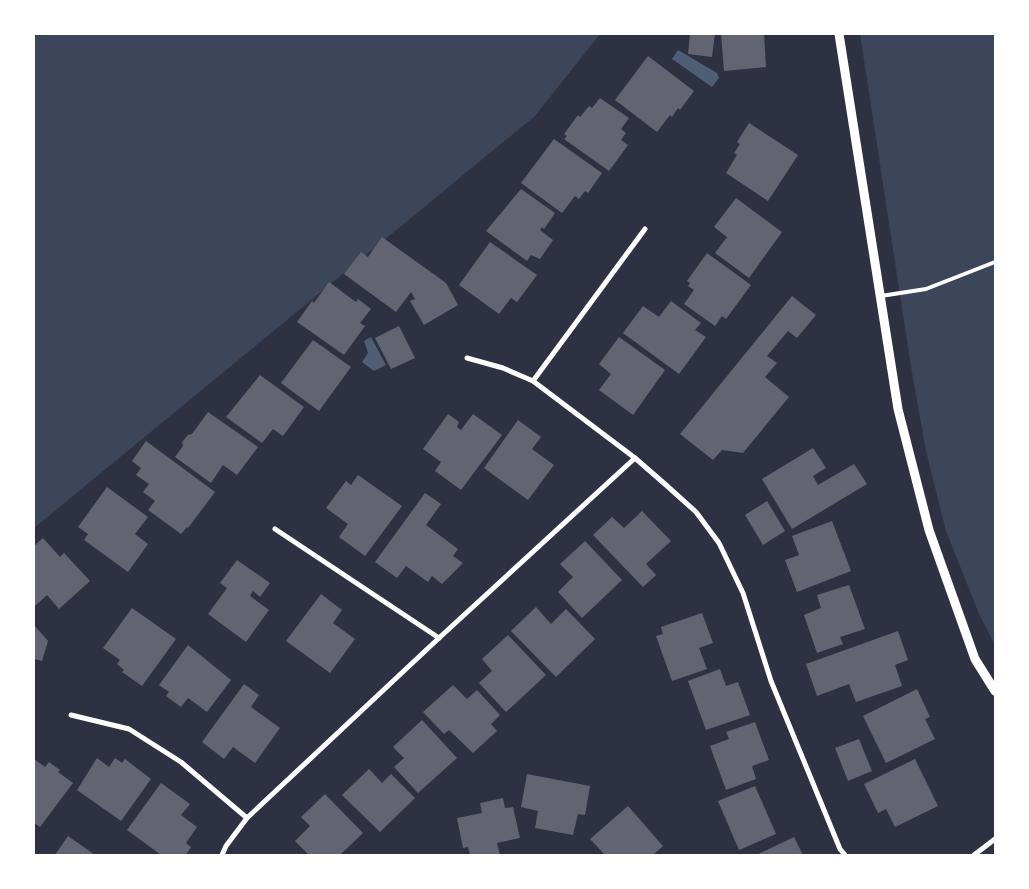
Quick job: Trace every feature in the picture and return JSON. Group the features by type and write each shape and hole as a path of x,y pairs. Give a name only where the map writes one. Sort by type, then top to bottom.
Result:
{"street":[{"path":"839,34 898,409 929,530 975,659 995,691"},
{"path":"533,381 645,228"},
{"path":"466,358 503,368 533,381 636,458 696,512 719,542 743,593 771,681 840,849 845,855"},
{"path":"222,855 226,846 248,818 438,638 636,458"},
{"path":"276,529 438,638"},
{"path":"71,715 129,729 181,762 248,818"},
{"path":"974,855 995,840"}],"lane":[{"path":"881,296 926,289 995,262"}],"shaded area":[{"path":"34,34 600,34 535,116 34,528"},
{"path":"860,34 995,34 995,645 979,614 946,531 926,451 912,373"},
{"path":"678,50 717,73 719,78 712,87 672,59"},
{"path":"371,337 386,365 374,371 362,362 368,353 364,341"}],"building":[{"path":"690,34 715,34 712,57 688,54"},
{"path":"721,34 764,34 766,67 724,71"},
{"path":"648,56 694,91 680,110 678,108 672,117 670,115 657,132 615,100"},
{"path":"600,98 629,118 621,129 626,133 621,140 628,145 609,171 564,139 567,136 564,134 578,115 580,117 589,106 592,108"},
{"path":"749,123 798,155 768,201 726,173 737,155 734,153 740,144 737,142"},
{"path":"554,139 602,173 588,193 585,191 579,199 575,196 562,213 521,183"},
{"path":"521,189 555,213 544,229 542,227 540,230 553,240 540,259 531,255 527,261 486,231"},
{"path":"736,198 782,232 749,278 715,253 727,237 714,227"},
{"path":"382,237 446,283 458,305 424,325 410,301 415,299 411,292 396,312 344,274 361,252 368,257"},
{"path":"490,242 537,275 517,302 511,298 499,314 459,285"},
{"path":"707,253 751,285 726,319 722,316 715,326 684,304 694,290 688,286 690,283 687,281"},
{"path":"329,282 356,302 358,299 371,309 360,323 365,326 344,355 297,322"},
{"path":"792,296 816,315 797,338 788,331 767,356 777,363 765,377 789,397 743,453 722,450 713,460 680,434"},
{"path":"671,301 701,323 695,330 706,337 679,374 623,333 643,306 659,317"},
{"path":"399,326 415,358 391,369 375,338"},
{"path":"619,337 665,370 633,415 599,390 611,374 599,364"},
{"path":"313,340 351,367 319,411 281,383"},
{"path":"260,375 304,407 283,436 273,429 262,443 226,417"},
{"path":"208,412 258,447 237,475 223,465 211,483 175,457 183,446 182,442 188,435 192,434"},
{"path":"448,414 459,422 457,427 461,430 473,414 502,435 461,490 435,471 441,462 423,449"},
{"path":"518,420 541,437 532,449 554,465 528,500 484,468"},
{"path":"146,441 215,492 188,528 181,534 148,510 155,501 143,492 149,484 136,475 141,468 132,461"},
{"path":"813,448 826,468 813,476 818,485 854,464 867,484 792,529 762,479"},
{"path":"358,475 402,506 365,556 339,537 348,524 326,508 346,481 351,485"},
{"path":"107,487 148,517 135,534 148,544 128,572 84,540 88,534 78,527"},
{"path":"425,493 441,504 426,525 458,549 453,556 463,563 442,584 432,576 428,582 406,566 397,578 375,562"},
{"path":"767,501 785,531 763,545 745,515"},
{"path":"642,511 671,541 646,564 656,575 643,587 593,535 612,517 624,528"},
{"path":"832,521 851,571 797,592 785,560 799,555 792,536"},
{"path":"43,538 60,557 64,553 90,581 59,609 47,595 34,607 34,546"},
{"path":"585,541 622,580 582,618 558,592 573,577 560,564"},
{"path":"237,560 270,583 260,597 253,591 250,596 269,610 246,642 208,614 227,588 220,583"},
{"path":"849,585 865,629 840,637 843,644 817,653 804,615 821,608 817,595"},
{"path":"321,594 342,610 333,623 355,639 330,673 286,641"},
{"path":"536,607 551,624 566,609 595,639 556,677 511,631"},
{"path":"132,608 176,639 142,686 122,672 124,670 117,664 120,660 103,648"},
{"path":"702,613 713,643 699,648 707,669 672,681 656,636 663,634 661,627"},
{"path":"34,625 48,641 42,661 34,659"},
{"path":"898,631 908,660 895,665 902,686 856,702 849,684 817,696 806,664"},
{"path":"508,635 546,675 506,712 479,683 492,671 482,659"},
{"path":"188,645 231,680 207,712 188,698 181,707 166,696 169,692 159,685"},
{"path":"720,669 726,686 738,682 750,715 706,730 688,681"},
{"path":"244,684 259,695 251,707 280,728 255,763 233,747 224,759 202,742"},
{"path":"453,685 467,699 477,690 500,715 491,724 497,731 473,753 449,730 444,734 423,712"},
{"path":"917,689 930,717 925,719 935,739 886,763 863,716"},
{"path":"422,720 457,758 418,793 394,767 404,758 393,747"},
{"path":"755,722 769,760 752,766 756,779 726,790 710,746 729,739 726,732"},
{"path":"859,739 872,771 848,781 835,748"},
{"path":"97,758 109,767 115,758 122,763 125,759 151,779 121,821 77,790"},
{"path":"34,759 45,767 49,762 60,770 58,772 73,783 40,827 34,823"},
{"path":"915,759 938,806 895,827 886,809 878,813 864,784"},
{"path":"369,769 382,783 391,774 415,798 380,832 342,795"},
{"path":"527,774 590,786 585,815 578,814 573,835 535,828 538,811 521,807"},
{"path":"161,783 190,804 181,815 197,827 186,843 191,847 186,855 161,855 127,830"},
{"path":"755,786 776,834 739,850 718,801"},
{"path":"325,794 363,833 340,855 309,855 295,841 310,826 301,817"},
{"path":"503,798 505,808 513,807 520,838 497,843 500,855 470,855 468,847 463,848 457,818 482,813 480,803"},
{"path":"628,806 663,846 653,855 605,855 590,839"},
{"path":"68,836 95,855 55,855"},
{"path":"794,837 803,855 756,855"}]}
